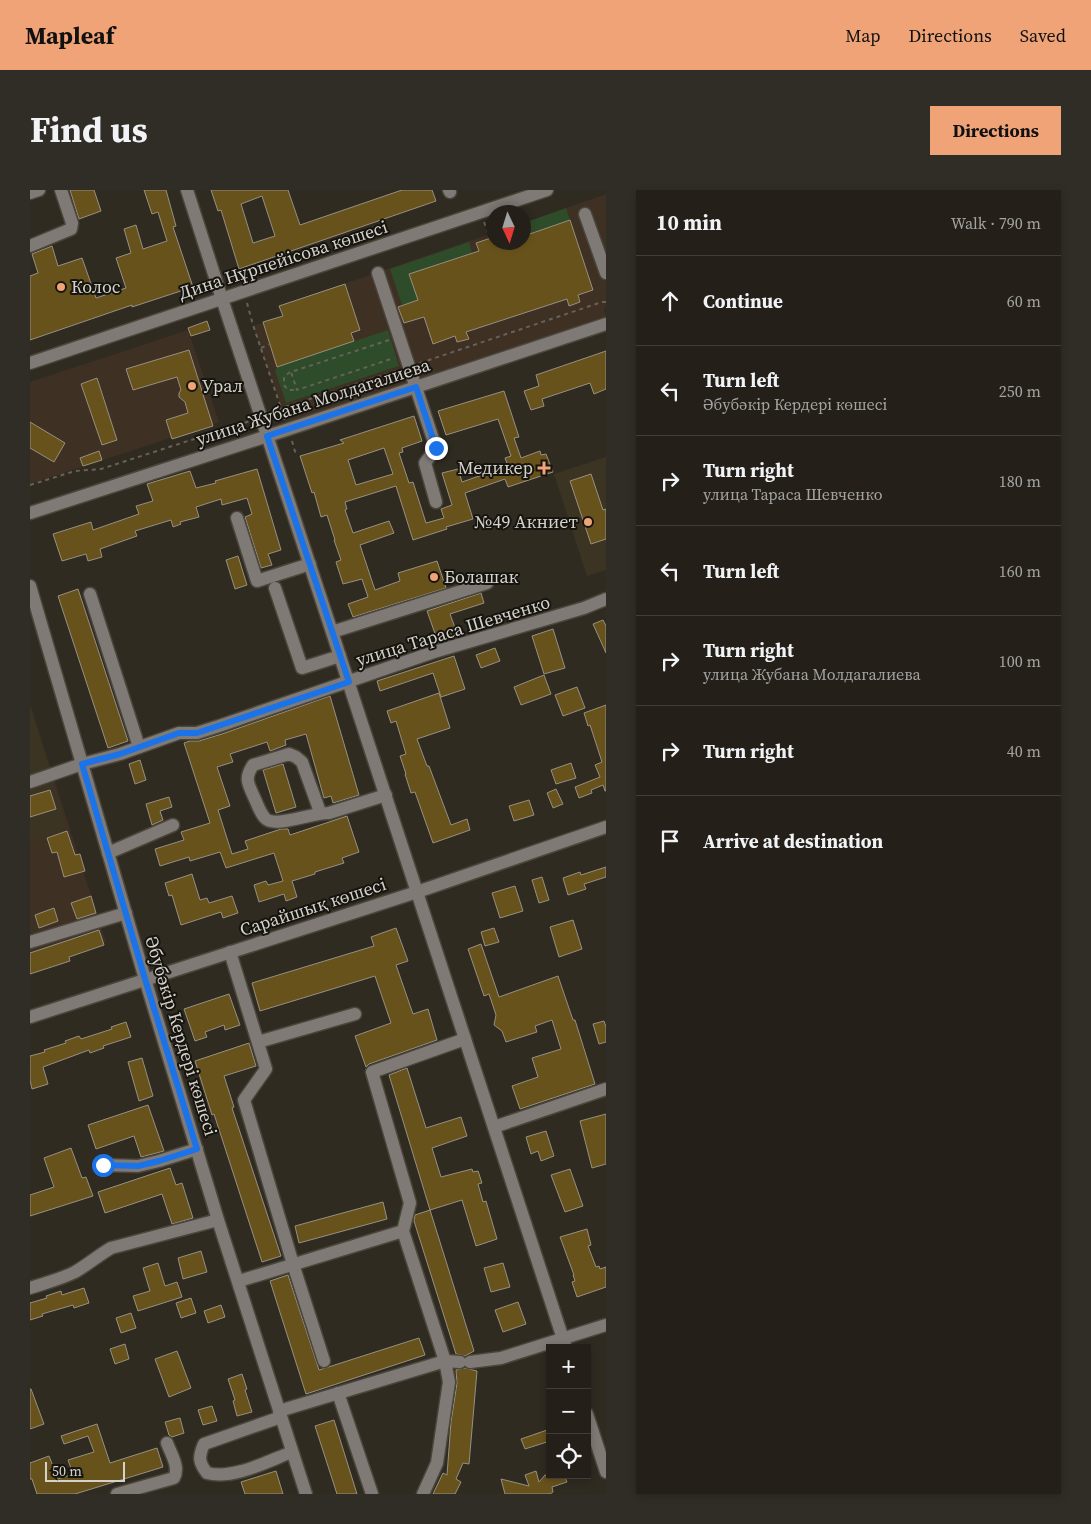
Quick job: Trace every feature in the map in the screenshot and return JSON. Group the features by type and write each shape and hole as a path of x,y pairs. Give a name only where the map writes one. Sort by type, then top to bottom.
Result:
{"street":[{"path":"30,193 39,190"},
{"path":"30,246 71,229 72,224 61,190"},
{"path":"187,190 564,1344 606,1325"},
{"name":"Дина Нұрпейісова көшесі","path":"30,363 547,190"},
{"path":"586,214 606,273"},
{"path":"378,273 436,448 424,464 436,502"},
{"name":"улица Жубана Молдагалиева","path":"30,513 606,324"},
{"path":"237,518 257,581 310,564"},
{"path":"332,632 488,583"},
{"name":"Әбубәкір Кердері көшесі","path":"30,586 218,1220 306,1494"},
{"path":"275,588 302,668 340,656"},
{"path":"90,594 139,747"},
{"name":"улица Тараса Шевченко","path":"30,782 82,764 120,754 179,733 197,733 441,650 584,608 606,599"},
{"path":"320,812 302,762 296,757 289,754 253,765 248,773 247,782 265,819 272,823 320,812 329,813 386,795"},
{"path":"108,852 173,825"},
{"name":"Сарайшық көшесі","path":"30,1016 417,892 606,827"},
{"path":"30,942 126,914"},
{"path":"230,952 266,1069 244,1100 324,1361"},
{"path":"258,1042 354,1014"},
{"path":"423,1494 437,1463 449,1382 445,1361 403,1231 410,1203 372,1072 465,1039"},
{"path":"494,1127 606,1089"},
{"path":"103,1165 138,1166 197,1149"},
{"path":"30,1288 76,1271 111,1248 218,1220"},
{"path":"239,1281 403,1231"},
{"path":"292,1452 240,1472 215,1476 207,1474 201,1465 200,1453 204,1444 338,1393 445,1361 465,1362 501,1358 546,1348"},
{"path":"338,1393 372,1494"},
{"path":"591,1426 606,1472"},
{"path":"117,1494 174,1478 177,1469 167,1443"}],"path":[{"path":"481,212 486,226"},
{"path":"244,292 253,326 282,408 296,455"},
{"path":"400,336 291,372 284,377 284,385 288,390 297,390 606,302"},
{"path":"261,348 270,344"},
{"path":"30,485 75,471 101,468 262,417 407,360"},
{"path":"291,372 297,390"}],"shaded area":[{"path":"606,194 606,307 604,308 606,318 287,424 253,326 282,316 279,306 486,235 486,250 531,250 531,221"},
{"path":"188,330 219,422 30,484 30,382"},
{"name":"№49 Акниет","path":"606,457 606,570 587,576 554,474"},
{"path":"30,704 106,942 30,966"},
{"path":"30,705 67,828 30,843"}],"green space":[{"path":"566,208 570,220 531,234 531,220"},
{"path":"469,242 472,253 409,274 418,300 402,305 390,269"},
{"path":"388,330 399,366 286,403 275,371 277,367"}],"building":[{"path":"70,190 94,190 101,211 79,219"},
{"path":"144,190 166,190 176,226 173,227 193,287 132,307 132,305 30,340 30,276 38,273 32,254 52,246 58,266 82,258 96,298 126,288 116,258 131,253 124,229 136,225 143,249 167,241 158,212 152,214"},
{"path":"211,190 288,190 300,225 402,190 432,190 436,201 239,269 221,210 218,211","holes":["262,196 275,236 253,243 241,204"]},
{"path":"570,220 593,290 578,295 580,302 569,306 567,299 466,332 469,339 457,342 455,336 433,344 424,317 404,323 398,307 418,300 409,274 479,251 476,243 486,240 486,250 531,250 531,234"},
{"path":"345,284 360,330 351,333 354,341 277,367 263,322 283,316 279,306"},
{"path":"207,321 210,330 191,336 188,328"},
{"path":"189,350 213,426 172,439 166,420 188,413 185,402 179,397 181,390 177,377 133,390 126,369"},
{"path":"606,351 606,389 594,394 590,383 542,399 544,406 531,410 524,391 539,386 536,375"},
{"path":"97,378 117,440 102,445 81,384"},
{"path":"504,391 519,437 514,438 521,458 540,451 541,455 546,454 553,472 508,487 505,479 465,493 473,519 413,540 396,486 345,502 347,509 345,510 353,533 389,521 394,533 360,545 375,590 400,581 398,573 437,561 446,588 353,617 348,604 368,597 362,579 343,584 336,562 341,560 327,515 321,517 314,492 312,493 300,456 344,443 340,440 414,416 422,441 402,448 403,452 399,453 409,483 413,482 426,523 444,518 441,509 452,505 442,473 458,469 462,482 508,466 505,458 511,456 498,419 446,435 438,411","holes":["384,448 393,474 356,485 348,460"]},
{"path":"30,422 65,443 54,462 30,448"},
{"path":"99,451 102,460 83,466 80,458"},
{"path":"257,469 281,550 268,554 272,565 261,568 245,517 252,514 247,498 222,505 221,499 196,507 199,517 180,522 181,524 173,527 171,520 135,531 137,536 100,549 102,557 88,561 86,554 62,561 53,534 91,522 93,530 139,514 136,506 153,501 147,484 190,471 196,488"},
{"path":"591,474 603,510 606,509 606,539 591,544 570,481"},
{"path":"238,556 247,585 235,589 226,560"},
{"path":"78,589 128,741 108,748 58,596"},
{"path":"481,593 484,603 450,614 458,636 438,642 427,611"},
{"path":"603,620 606,626 606,653 593,624"},
{"path":"553,629 565,668 544,674 532,636"},
{"path":"495,648 500,661 481,668 476,655"},
{"path":"454,656 465,689 441,697 433,673 380,691 377,681"},
{"path":"544,675 551,694 521,705 514,687"},
{"path":"577,687 585,708 563,716 555,695"},
{"path":"439,693 450,728 417,739 451,825 467,819 470,830 433,843 415,792 411,793 405,774 400,756 406,754 396,721 391,723 387,711"},
{"path":"330,696 359,795 333,803 331,796 324,798 306,734 285,740 286,745 270,751 267,742 230,754 233,762 217,767 230,806 218,810 232,854 248,849 245,841 281,829 288,829 290,835 347,816 359,852 342,858 344,863 292,881 297,897 286,901 284,894 259,902 254,885 266,881 268,885 283,881 274,853 226,868 220,852 190,861 189,857 160,866 155,849 184,840 181,832 210,823 184,743 199,741 222,734"},
{"path":"606,705 606,791 603,785 591,790 592,793 579,798 575,787 600,777 595,765 602,762 584,713"},
{"path":"140,760 146,780 135,784 129,764"},
{"path":"571,763 576,778 556,784 551,770"},
{"path":"283,764 296,807 276,813 263,770"},
{"path":"556,789 563,804 553,808 547,793"},
{"path":"50,790 56,809 30,817 30,796"},
{"path":"169,797 172,807 160,811 163,820 152,825 146,804"},
{"path":"529,800 534,815 514,821 509,806"},
{"path":"67,831 75,855 80,854 85,871 64,877 57,852 52,853 47,838"},
{"path":"606,867 606,877 584,884 586,889 568,895 563,878 580,872 581,875"},
{"path":"192,874 200,900 207,898 209,903 232,896 238,913 223,918 221,912 181,925 172,895 169,896 165,883"},
{"path":"542,877 549,900 539,903 532,880"},
{"path":"515,886 523,911 500,918 492,893"},
{"path":"91,896 96,913 77,919 71,903"},
{"path":"54,908 58,921 39,928 35,915"},
{"path":"573,920 582,949 559,957 550,927"},
{"path":"396,928 408,961 396,965 413,1014 428,1009 437,1040 369,1064 366,1067 355,1036 391,1023 375,976 260,1011 252,983 374,946 371,937"},
{"path":"494,928 499,942 485,946 481,932"},
{"path":"99,930 104,945 69,957 70,961 30,974 30,953"},
{"path":"481,944 499,997 558,976 573,1020 575,1020 595,1084 520,1109 512,1086 538,1077 532,1058 561,1049 552,1020 535,1026 537,1032 506,1042 502,1031 494,1025 496,1015 489,994 484,996 468,949"},
{"path":"229,994 240,1025 225,1030 224,1025 205,1032 207,1037 195,1041 184,1009"},
{"path":"604,1021 606,1042 599,1044 593,1024"},
{"path":"126,1022 131,1037 103,1046 104,1048 90,1053 89,1050 43,1067 48,1084 32,1089 30,1056 45,1052 44,1050 66,1043 65,1041 79,1036 81,1039 112,1029 111,1027"},
{"path":"249,1043 256,1066 224,1076 234,1107 232,1108 281,1256 262,1262 195,1061"},
{"path":"142,1058 153,1096 139,1101 128,1062"},
{"path":"407,1068 426,1128 461,1117 467,1136 432,1148 441,1177 472,1169 473,1172 478,1171 482,1183 478,1184 483,1202 486,1201 497,1239 476,1246 462,1200 430,1210 389,1075"},
{"path":"148,1105 164,1151 141,1157 134,1136 96,1149 88,1125"},
{"path":"606,1114 606,1164 592,1168 580,1121"},
{"path":"546,1131 554,1156 541,1161 538,1151 531,1154 526,1137"},
{"path":"71,1148 82,1178 86,1177 93,1196 30,1216 30,1195 54,1187 44,1158"},
{"path":"170,1168 176,1185 182,1183 193,1218 172,1224 162,1194 105,1213 98,1192"},
{"path":"570,1169 583,1206 565,1212 551,1175"},
{"path":"383,1202 387,1219 299,1243 295,1226"},
{"path":"430,1210 474,1351 465,1356 456,1354 414,1221 415,1215"},
{"path":"587,1229 591,1245 588,1246 596,1267 599,1266 600,1269 606,1267 606,1287 577,1297 572,1282 575,1281 574,1275 560,1237"},
{"path":"201,1251 207,1272 183,1279 178,1258"},
{"path":"158,1263 165,1286 177,1282 182,1297 138,1311 133,1296 150,1291 143,1268"},
{"path":"503,1263 510,1287 491,1292 484,1268"},
{"path":"288,1275 319,1370 419,1338 425,1355 306,1394 270,1281"},
{"path":"84,1288 89,1303 74,1308 73,1305 42,1314 43,1316 30,1320 30,1303 61,1291 62,1295"},
{"path":"191,1298 196,1313 181,1318 176,1303"},
{"path":"518,1302 526,1324 503,1332 495,1310"},
{"path":"221,1305 225,1317 208,1323 204,1311"},
{"path":"131,1313 136,1328 121,1333 116,1318"},
{"path":"125,1344 129,1359 115,1364 110,1349"},
{"path":"177,1351 191,1388 169,1397 155,1359"},
{"path":"465,1368 477,1371 469,1464 463,1463 456,1479 461,1482 455,1494 433,1494 443,1473 447,1475 451,1422 457,1383 456,1370"},
{"path":"242,1374 252,1412 237,1416 233,1401 235,1400 228,1379"},
{"path":"30,1389 44,1424 30,1429"},
{"path":"212,1406 217,1421 203,1425 198,1410"},
{"path":"180,1418 184,1433 172,1437 169,1435 165,1422"},
{"path":"334,1420 357,1494 337,1494 315,1426"},
{"path":"97,1424 110,1463 157,1448 163,1467 75,1494 37,1494 32,1479 30,1479 30,1463 49,1456 58,1479 73,1474 68,1460 94,1452 88,1436 64,1444 61,1436"},
{"path":"546,1430 546,1442 525,1449 521,1439"},
{"path":"276,1471 283,1494 245,1494 241,1482"},
{"path":"536,1471 539,1482 546,1475 546,1479 566,1479 567,1482 552,1487 553,1492 550,1494 505,1494 501,1479 529,1486 525,1475"}],"place":[{"name":"Колос","path":"61,287"},
{"name":"Урал","path":"192,386"},
{"name":"Медикер","path":"544,468"},
{"name":"№49 Акниет","path":"588,522"},
{"name":"Болашак","path":"434,577"}],"route":[{"path":"103,1165 138,1166 197,1149 82,764 120,754 179,733 197,733 349,682 267,436 416,387 436,448"}]}
